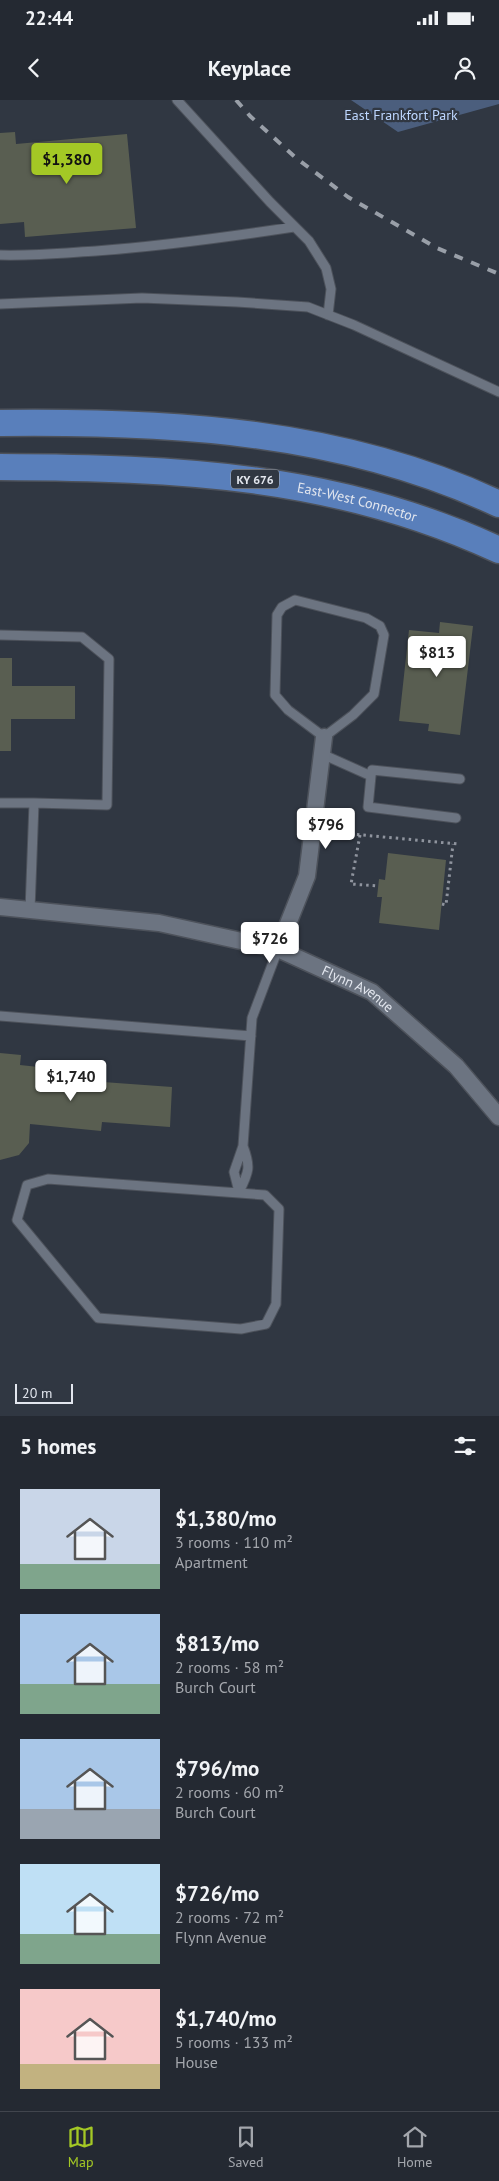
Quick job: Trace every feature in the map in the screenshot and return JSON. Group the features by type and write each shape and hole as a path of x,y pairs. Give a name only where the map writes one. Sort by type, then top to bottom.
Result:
{"main road":[{"path":"0,423 145,424 215,429 284,438 353,453 420,472 499,504"},
{"name":"East-West Connector","path":"0,467 172,471 235,476 297,486 358,499 416,517 499,550"}],"street":[{"path":"278,950 307,876 324,737"},
{"name":"Flynn Avenue","path":"0,906 159,924 278,950 372,992 456,1066 499,1117"}],"lane":[{"path":"177,100 270,202 309,241 326,268 332,289 328,315"},
{"path":"0,255 28,256 123,249 211,240 294,227"},
{"path":"0,304 142,298 308,307 499,392"},
{"path":"295,600 366,618 380,626 384,635 374,694 353,715 324,737 288,710 275,695 277,615 282,607 295,600"},
{"path":"0,635 82,637 109,659 107,804 0,803"},
{"path":"322,754 371,776"},
{"path":"456,818 368,807 371,776 372,770 460,780"},
{"path":"30,910 34,803"},
{"path":"239,1192 234,1172 243,1146 252,1018 278,950"},
{"path":"0,1016 251,1036"},
{"path":"239,1192 248,1173 249,1162 243,1146"},
{"path":"48,1179 239,1192 265,1195 280,1209 276,1304 266,1324 241,1329 98,1318 17,1220 27,1184 48,1179"}],"path":[{"path":"331,832 455,844 446,905 442,904"},
{"path":"360,835 350,884 378,886"}],"green space":[{"name":"East Frankfort Park","path":"351,100 499,100 499,104 398,132"}],"building":[{"path":"15,132 16,144 127,134 136,228 25,237 24,222 0,224 0,133"},
{"path":"440,622 473,626 460,735 428,731 429,724 399,721 409,630 439,633"},
{"path":"0,658 12,658 12,686 75,686 75,719 11,719 11,751 0,751"},
{"path":"388,853 446,860 439,930 379,923 382,897 377,897 379,879 385,880"},
{"path":"0,1053 21,1055 20,1065 104,1074 103,1082 172,1087 170,1127 102,1122 101,1131 30,1124 29,1143 19,1155 0,1160"}],"railway":[{"path":"236,100 250,116 296,158 348,197 437,248 499,274"}]}
